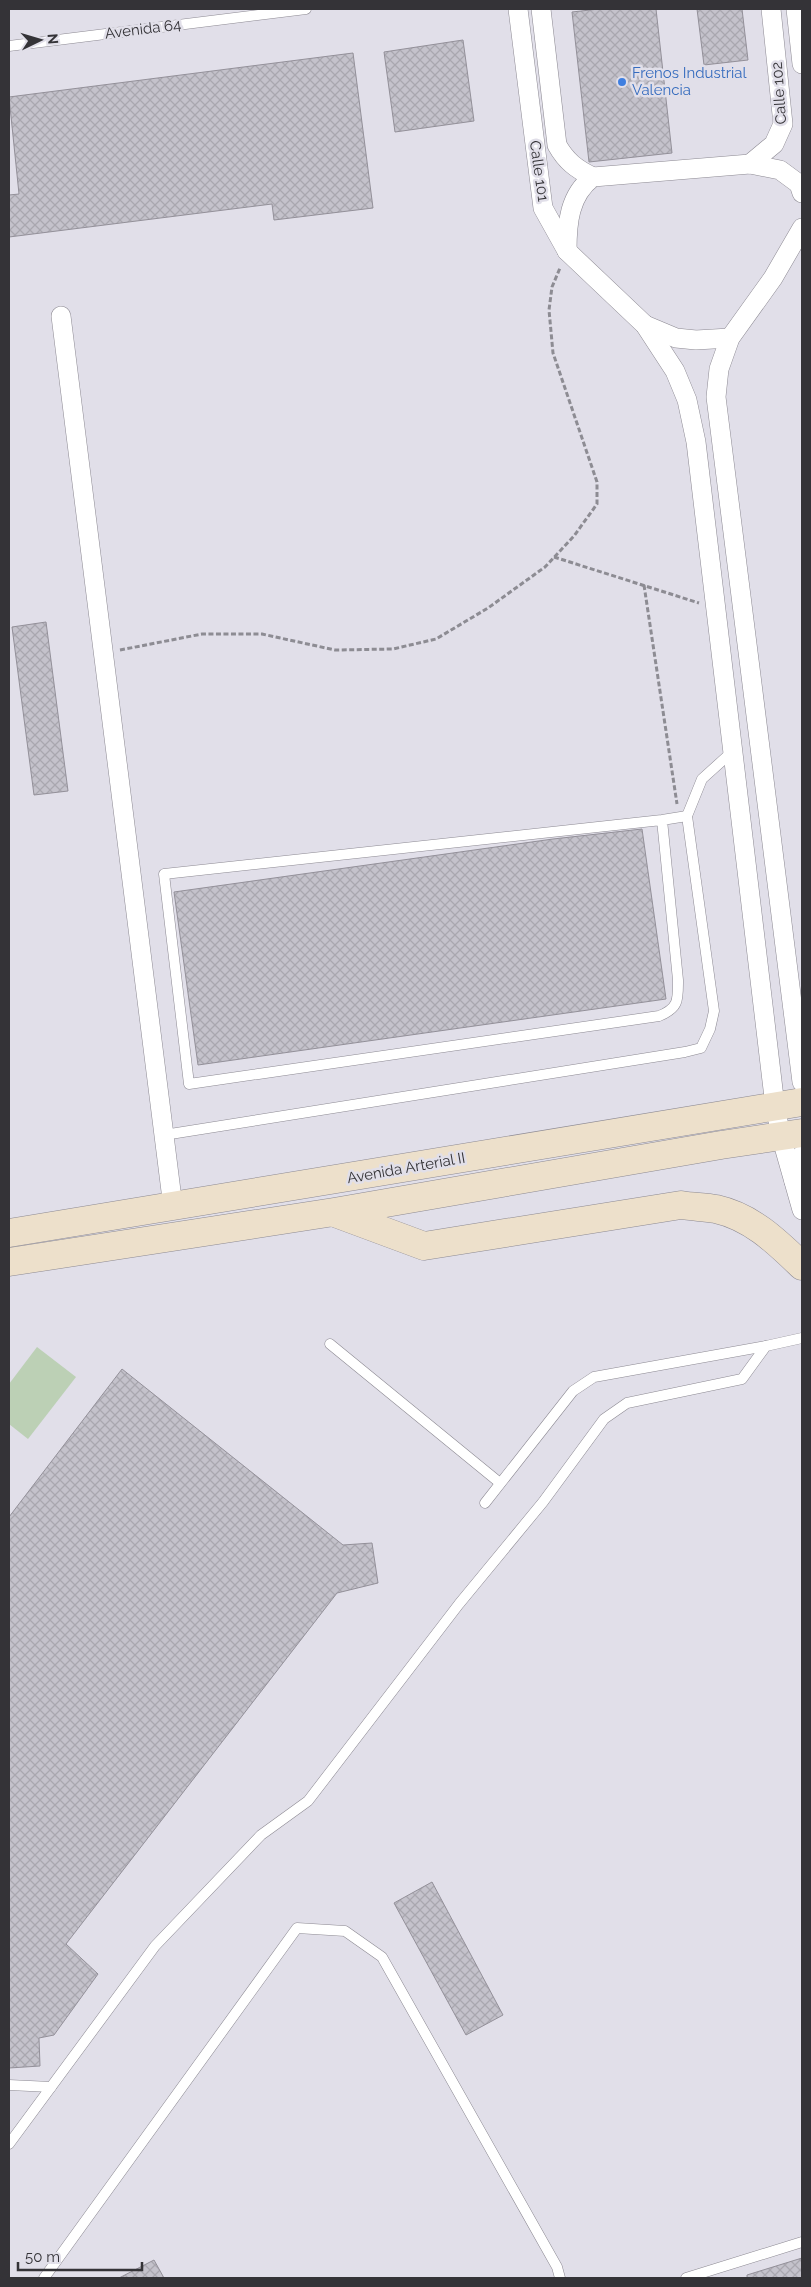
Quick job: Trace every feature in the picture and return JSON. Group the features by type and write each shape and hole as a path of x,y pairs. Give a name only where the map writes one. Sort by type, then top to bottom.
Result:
{"street":[{"name":"Calle 101","path":"518,9 543,208 566,251 645,325"},
{"name":"Calle 101","path":"542,9 557,145 564,157 577,169 593,177"},
{"name":"Calle 102","path":"750,164 774,144 783,124 771,9"},
{"name":"Calle 102","path":"796,9 802,64"},
{"path":"566,251 568,219 581,186 593,177 750,164 780,170 799,184 802,193"},
{"path":"802,228 773,278 730,338 719,369 716,397 802,1082"},
{"path":"61,316 173,1207"},
{"path":"645,325 676,338 696,340 730,338"},
{"path":"645,325 676,371 687,400 696,442 776,1106 791,1135 794,1181 802,1210"},
{"name":"Avenida Arterial II","path":"9,1234 802,1102"},
{"name":"Avenida Arterial II","path":"9,1262 334,1212 721,1145 791,1135"},
{"path":"794,1181 802,1154"},
{"path":"334,1212 424,1246 681,1205 717,1209 750,1221 802,1266"}],"lane":[{"name":"Avenida 64","path":"9,46 306,9"},
{"path":"164,1135 675,1054 701,1048 710,1029 714,1011 683,816 702,779 733,751"},
{"path":"662,820 678,980 678,1000 671,1011 649,1017 189,1084 164,874 662,820 683,816"},
{"path":"485,1503 573,1391 594,1377 802,1338"},
{"path":"330,1344 500,1483"},
{"path":"9,2144 154,1946 261,1835 308,1801 459,1604 543,1502 604,1419 627,1403 742,1379 766,1346"},
{"path":"44,2278 297,1928 344,1931 382,1957 556,2267 560,2278"},
{"path":"9,2085 51,2087"},
{"path":"686,2278 802,2242"}],"path":[{"path":"103,653 202,634 262,634 335,650 393,649 436,640 488,608 545,567 574,536 597,504 597,482 553,353 549,310 552,287 566,251"},
{"path":"554,557 716,609"},
{"path":"644,585 683,816"}],"green space":[{"path":"37,1347 76,1377 28,1439 9,1424 9,1384"}],"building":[{"name":"Frenos Industrial Valencia","path":"599,9 656,9 672,153 589,162 572,12"},
{"path":"697,9 742,9 748,60 704,65"},
{"path":"463,40 474,121 395,132 384,52"},
{"path":"353,53 373,208 274,220 272,204 9,237 9,195 19,194 9,97"},
{"path":"46,622 68,791 34,795 12,627"},
{"path":"642,829 666,999 198,1065 174,892 553,839"},
{"path":"122,1369 343,1545 372,1543 378,1583 337,1593 66,1944 98,1974 54,2035 39,2038 40,2066 9,2068 9,1517"},
{"path":"432,1882 503,2015 466,2035 394,1903"},
{"path":"802,2258 802,2278 747,2278 747,2275"},
{"path":"154,2260 164,2278 119,2278"}],"place":[{"name":"Frenos Industrial Valencia","path":"622,82"}]}
